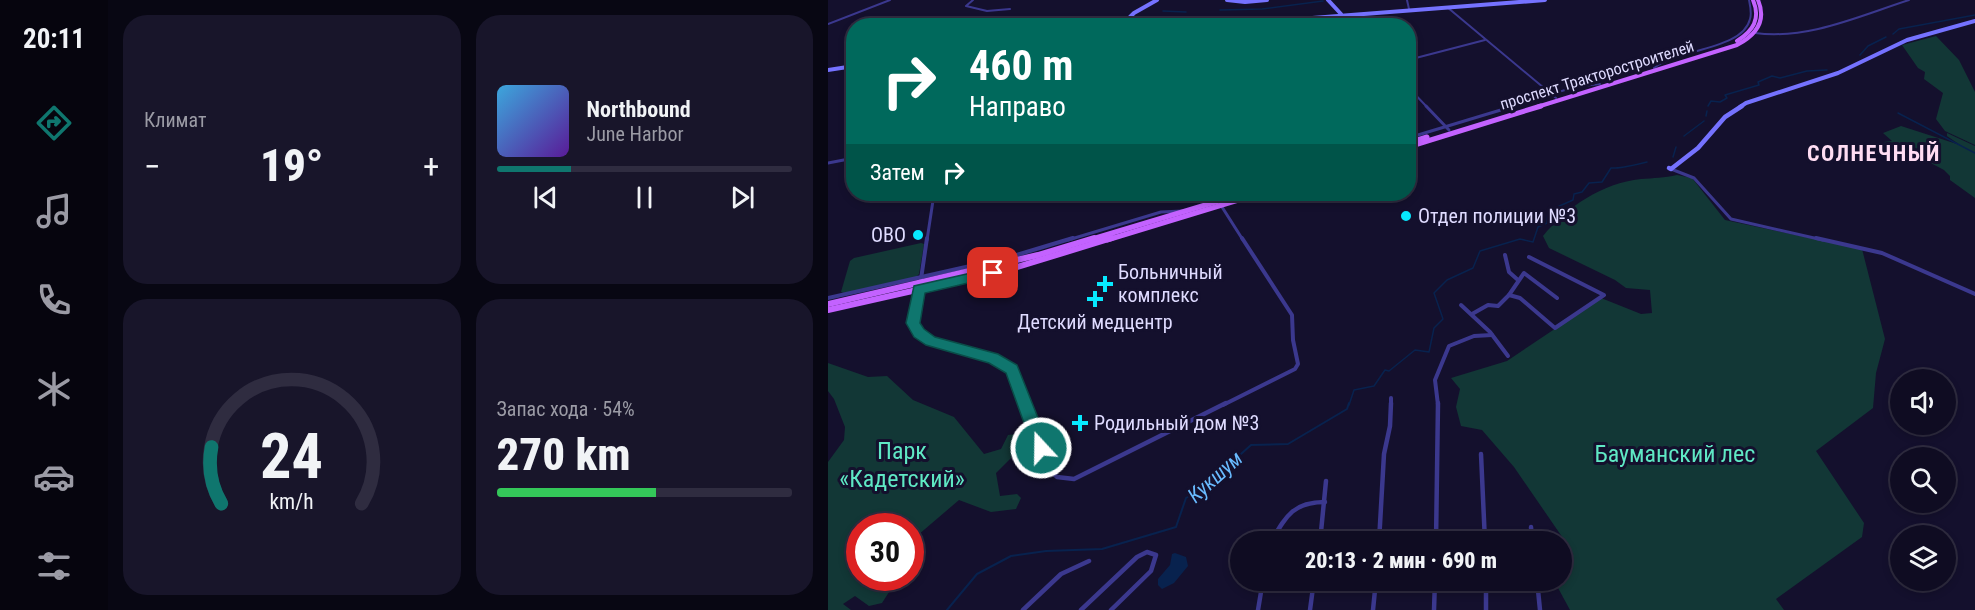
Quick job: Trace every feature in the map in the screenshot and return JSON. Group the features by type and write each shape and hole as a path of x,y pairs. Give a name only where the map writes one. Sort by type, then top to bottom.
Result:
{"main road":[{"path":"1129,18 1156,0"},
{"path":"1227,0 1245,2 1267,0"},
{"path":"1328,0 1341,14"},
{"path":"1297,18 1543,0"},
{"name":"проспект Тракторостроителей","path":"1416,142 1554,96 1632,76 1722,47 1742,38 1757,21 1757,9 1753,0"},
{"path":"1755,33 1763,20 1758,0"},
{"path":"1881,52 1907,40 1975,20"},
{"name":"проспект Тракторостроителей","path":"1449,130 1735,46 1755,33"},
{"path":"1670,169 1697,147 1707,135"},
{"path":"1211,201 1216,206"},
{"path":"828,304 920,284 1014,268 1071,248 1216,206 1226,201"},
{"path":"1176,216 1185,211 1216,206"},
{"path":"828,310 920,284"}],"street":[{"path":"828,24 890,0"},
{"path":"973,0 966,6 987,11 1010,9"},
{"path":"1407,0 1409,9"},
{"path":"1654,68 1658,63 1719,43 1741,33 1751,19 1749,0"},
{"path":"1755,33 1769,35 1798,33 1909,0"},
{"path":"1447,7 1554,96"},
{"path":"1341,14 1344,18"},
{"path":"1416,58 1486,39"},
{"path":"1707,135 1726,113 1757,97 1827,76 1881,52"},
{"path":"828,70 846,67"},
{"path":"1571,85 1613,72"},
{"path":"1416,95 1449,130"},
{"name":"проспект Тракторостроителей","path":"1416,136 1449,130"},
{"path":"828,163 846,160"},
{"path":"1670,169 1694,178 1729,218 1882,253 1975,294"},
{"path":"933,201 913,323 919,333 931,341 993,358 1012,369 1048,469 1057,477 1074,479 1295,369 1298,364 1292,315 1216,206 1234,201"},
{"path":"828,298 920,284 1161,212 1185,211"},
{"path":"1505,255 1509,272 1518,280"},
{"path":"1509,295 1520,298 1555,328 1604,295 1529,257"},
{"path":"1472,314 1488,305 1498,306 1509,295 1522,274 1527,273 1557,298"},
{"path":"1461,305 1492,335 1508,356"},
{"path":"1436,531 1438,400 1435,380 1449,346 1474,336 1492,335"},
{"path":"1380,531 1384,454 1390,426 1391,398"},
{"path":"1481,454 1484,531"},
{"path":"1321,531 1326,481"},
{"path":"1277,531 1287,514 1298,505 1324,502"},
{"path":"1531,527 1531,531"},
{"path":"1082,610 1137,557 1147,552 1156,555 1151,571 1111,610"},
{"path":"1023,610 1061,574 1089,561"},
{"path":"1258,610 1261,591"},
{"path":"1310,610 1313,591"},
{"path":"1373,610 1375,591"},
{"path":"1434,610 1435,591"},
{"path":"1486,591 1486,610"},
{"path":"1538,591 1540,610"}],"green space":[{"path":"1936,36 1959,60 1975,92 1975,145 1945,131 1936,119 1943,93 1924,79 1925,72 1918,68 1902,45"},
{"path":"1901,126 1960,145 1947,136 1947,133 1975,146 1975,198 1950,180 1950,176 1944,170 1925,160 1913,145 1911,151 1884,142 1892,141 1883,133"},
{"name":"Бауманский лес","path":"1677,175 1692,178 1725,220 1862,249 1885,339 1876,373 1873,408 1816,451 1864,523 1862,537 1776,599 1784,610 1570,610 1560,591 1572,591 1572,531 1558,531 1514,467 1482,430 1461,426 1456,407 1460,389 1451,378 1507,361 1601,298 1641,314 1652,313 1650,290 1626,288 1615,280 1549,248 1543,236 1574,206 1599,191 1627,181"},
{"path":"924,244 919,274 915,278 841,292 850,261 854,258"},
{"name":"Парк «Кадетский»","path":"828,363 868,377 887,376 913,400 954,417 984,454 1001,449 1008,435 1016,434 1011,458 996,473 1000,496 1017,494 1021,498 1016,509 991,512 959,500 924,530 924,513 846,513 846,591 890,591 882,603 869,606 855,596 843,604 851,610 828,610 828,462 844,440 845,427 834,399 828,391"}],"water":[{"path":"1172,554 1186,557 1188,566 1174,583 1162,589 1158,585 1158,579 1170,565"}],"waterway":[{"path":"1220,10 1262,9 1323,1"},
{"path":"1163,11 1186,12"},
{"name":"Кукшум","path":"1893,34 1899,29 1975,15"},
{"name":"Кукшум","path":"1860,55 1868,46 1886,37"},
{"name":"Кукшум","path":"1708,106 1711,101 1720,102 1727,98 1725,95 1759,85 1758,82 1772,76 1780,78 1807,71 1827,70"},
{"name":"Кукшум","path":"1706,116 1707,111"},
{"path":"1898,113 1975,153"},
{"name":"Кукшум","path":"1684,136 1704,121"},
{"name":"Кукшум","path":"1673,157 1676,147"},
{"name":"Кукшум","path":"1349,405 1354,390 1374,386 1385,370 1389,371 1415,350 1429,352 1434,328 1443,319 1434,293 1447,280 1473,268 1480,251 1520,239 1533,242 1538,227 1547,223 1548,211 1573,200 1574,194 1582,192 1589,183 1602,182 1611,168 1647,162"},
{"name":"Кукшум","path":"947,610 977,574 1011,556 1046,551 1102,549 1176,527 1186,498 1202,489 1251,445 1288,444 1347,409 1349,403"}],"place":[{"name":"Отдел полиции №3","path":"1406,216"},
{"name":"ОВО","path":"918,235"},
{"name":"Больничный комплекс","path":"1105,284"},
{"name":"Детский медцентр","path":"1095,299"},
{"name":"Родильный дом №3","path":"1080,423"}],"district":[{"name":"СОЛНЕЧНЫЙ","path":"1874,153"}],"route":[{"path":"993,273 919,290 913,323 923,337 931,341 993,358 1012,369 1041,448"}]}
